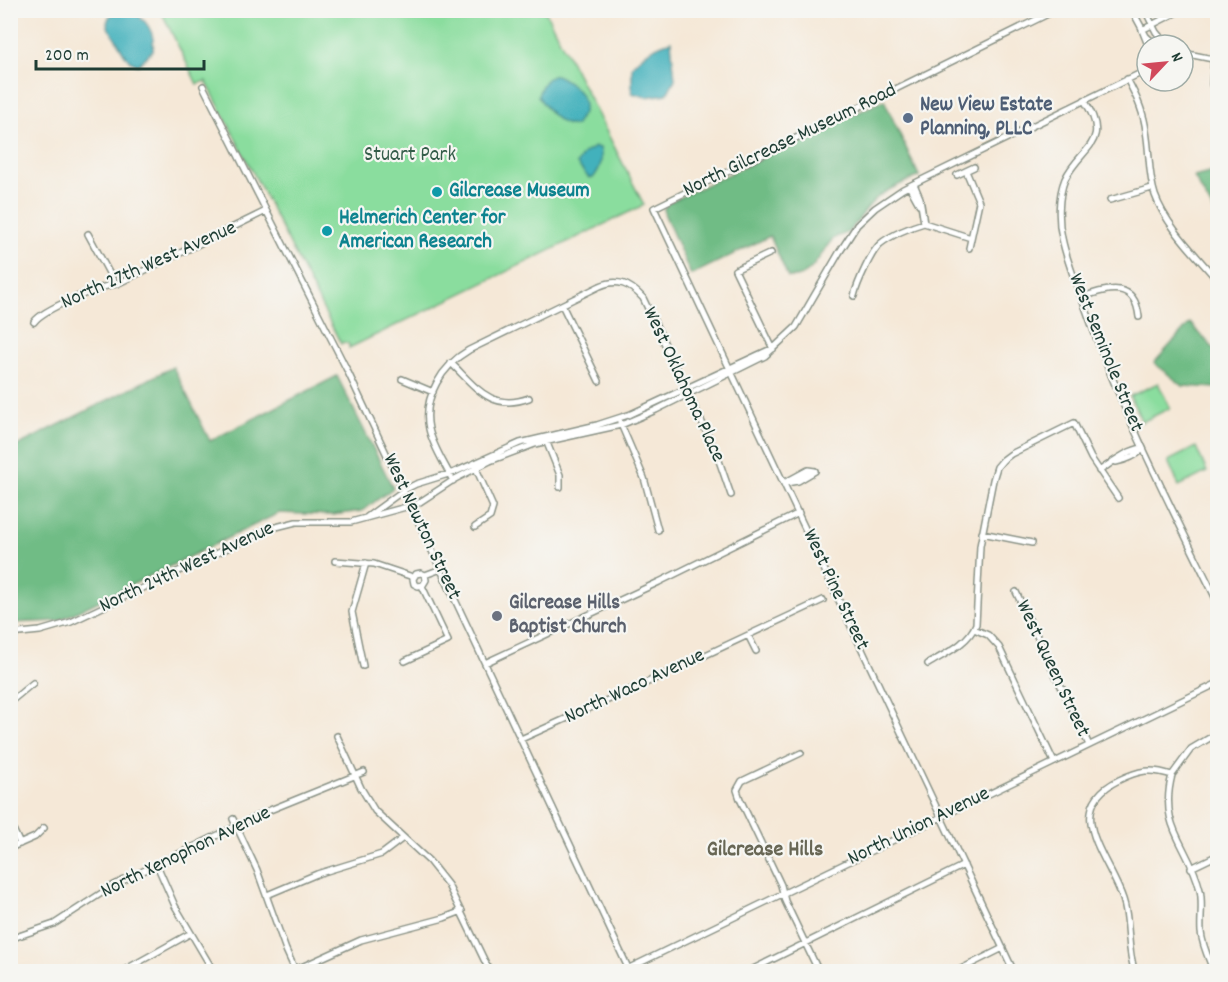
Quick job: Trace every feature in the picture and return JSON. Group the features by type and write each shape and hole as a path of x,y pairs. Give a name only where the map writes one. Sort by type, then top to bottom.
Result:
{"street":[{"name":"North Gilcrease Museum Road","path":"654,208 1056,10"},
{"path":"1132,10 1143,33"},
{"path":"1145,10 1158,33"},
{"path":"1142,30 1181,10"},
{"path":"1142,30 1145,33"},
{"path":"1195,56 1216,60 1212,84 1218,104"},
{"name":"North 24th West Avenue","path":"10,634 40,630 71,621 268,528 296,522 351,522 411,506 431,497 475,465 510,446 620,422 731,370 773,349 796,327 857,225 883,202 912,185 1135,75"},
{"path":"1127,79 1145,123 1152,188 1159,205 1168,220 1218,281"},
{"name":"West Newton Street","path":"203,86 341,358 629,970"},
{"name":"West Seminole Street","path":"1084,100 1093,117 1095,135 1092,145 1066,179 1062,189 1060,219 1064,246 1108,372 1218,603"},
{"path":"957,175 974,167"},
{"path":"966,171 979,199 969,248"},
{"path":"912,185 920,198 924,223"},
{"path":"1110,200 1152,188"},
{"name":"West Pine Street","path":"654,208 1014,972"},
{"name":"North 27th West Avenue","path":"34,322 37,318 76,298 115,284 267,211"},
{"path":"854,296 878,246 924,223 971,238"},
{"path":"88,234 115,284"},
{"path":"771,253 735,270 773,349"},
{"name":"West Oklahoma Place","path":"562,305 606,283 625,283 636,290 643,298 721,465 730,495"},
{"path":"1082,297 1104,290 1120,290 1129,294 1136,301 1139,316"},
{"path":"453,481 434,444 429,427 428,410 439,379 451,363 469,350 562,305 599,381"},
{"path":"451,363 478,390 494,400 516,403 529,398"},
{"path":"402,379 433,392"},
{"path":"620,422 644,478 658,530"},
{"path":"928,663 963,642 974,629 978,614 979,556 982,533 994,473 1003,460 1074,423 1099,471 1118,498"},
{"path":"546,439 561,475 560,487"},
{"path":"1099,471 1137,455 1143,448"},
{"path":"475,465 493,507 490,517 475,527"},
{"name":"North 24th West Avenue","path":"366,518 404,490 429,478 475,465"},
{"path":"808,470 815,471 798,481 784,483 808,470"},
{"path":"485,663 659,582 799,513"},
{"path":"982,533 1032,543"},
{"path":"335,561 380,565 413,577"},
{"path":"363,666 352,612 366,563"},
{"path":"413,577 418,573 425,575 441,569"},
{"path":"422,586 426,580 425,575"},
{"path":"413,577 414,584 422,586"},
{"path":"405,662 448,641 422,586"},
{"name":"West Queen Street","path":"1016,592 1089,745"},
{"name":"North Waco Avenue","path":"521,739 823,600"},
{"path":"974,629 988,635 999,647 1054,762"},
{"path":"748,635 756,651"},
{"path":"10,702 33,683"},
{"name":"North Union Avenue","path":"621,972 1218,683"},
{"path":"1214,972 1202,938 1201,896 1173,829 1169,815 1168,796 1172,775 1191,749 1218,732"},
{"path":"337,736 375,810 441,875 462,911 490,972"},
{"path":"801,753 742,781 738,786 740,799 774,869 785,901 819,972"},
{"path":"1135,972 1128,948 1125,903 1091,826 1091,808 1096,797 1104,788 1137,771 1152,770 1172,775"},
{"name":"North Xenophon Avenue","path":"10,939 54,924 114,885 270,810 363,772"},
{"path":"232,819 267,895 296,971 361,940 429,923 462,911"},
{"path":"10,824 20,844"},
{"path":"10,848 35,837 44,828"},
{"path":"267,895 318,874 382,854 403,838"},
{"path":"1191,868 1218,855"},
{"path":"157,865 176,906 214,972"},
{"path":"747,972 964,865"},
{"path":"121,972 191,933"},
{"path":"955,972 1003,948"}],"green space":[{"name":"Stuart Park","path":"161,11 545,11 644,205 349,348 349,344 343,342 341,344 206,81 197,84"},
{"path":"884,100 919,176 878,197 869,205 856,224 848,232 835,237 814,265 803,274 788,277 770,236 691,275 664,213 664,208 668,203"},
{"path":"1218,171 1217,217 1194,177"},
{"path":"1190,323 1217,352 1217,388 1183,386 1154,363"},
{"path":"173,367 210,441 337,376 393,488 362,511 332,515 279,513 58,621 11,623 11,449"},
{"path":"1158,383 1170,408 1142,422 1130,396"},
{"path":"1196,447 1207,472 1179,486 1168,461"}],"water":[{"path":"119,10 134,13 140,17 152,34 153,50 138,65 125,55 109,29 107,23 109,17"},
{"path":"671,41 675,79 667,94 646,97 632,93 632,66 650,50"},
{"path":"556,75 576,89 583,100 583,112 576,125 565,124 559,120 538,96 544,82"},
{"path":"595,147 600,148 601,164 593,178 589,178 577,164 584,153"}],"place":[{"name":"New View Estate Planning, PLLC","path":"908,118"},
{"name":"Gilcrease Museum","path":"437,192"},
{"name":"Helmerich Center for American Research","path":"327,231"},
{"name":"Gilcrease Hills Baptist Church","path":"497,616"}],"district":[{"name":"Gilcrease Hills","path":"765,850"}]}
